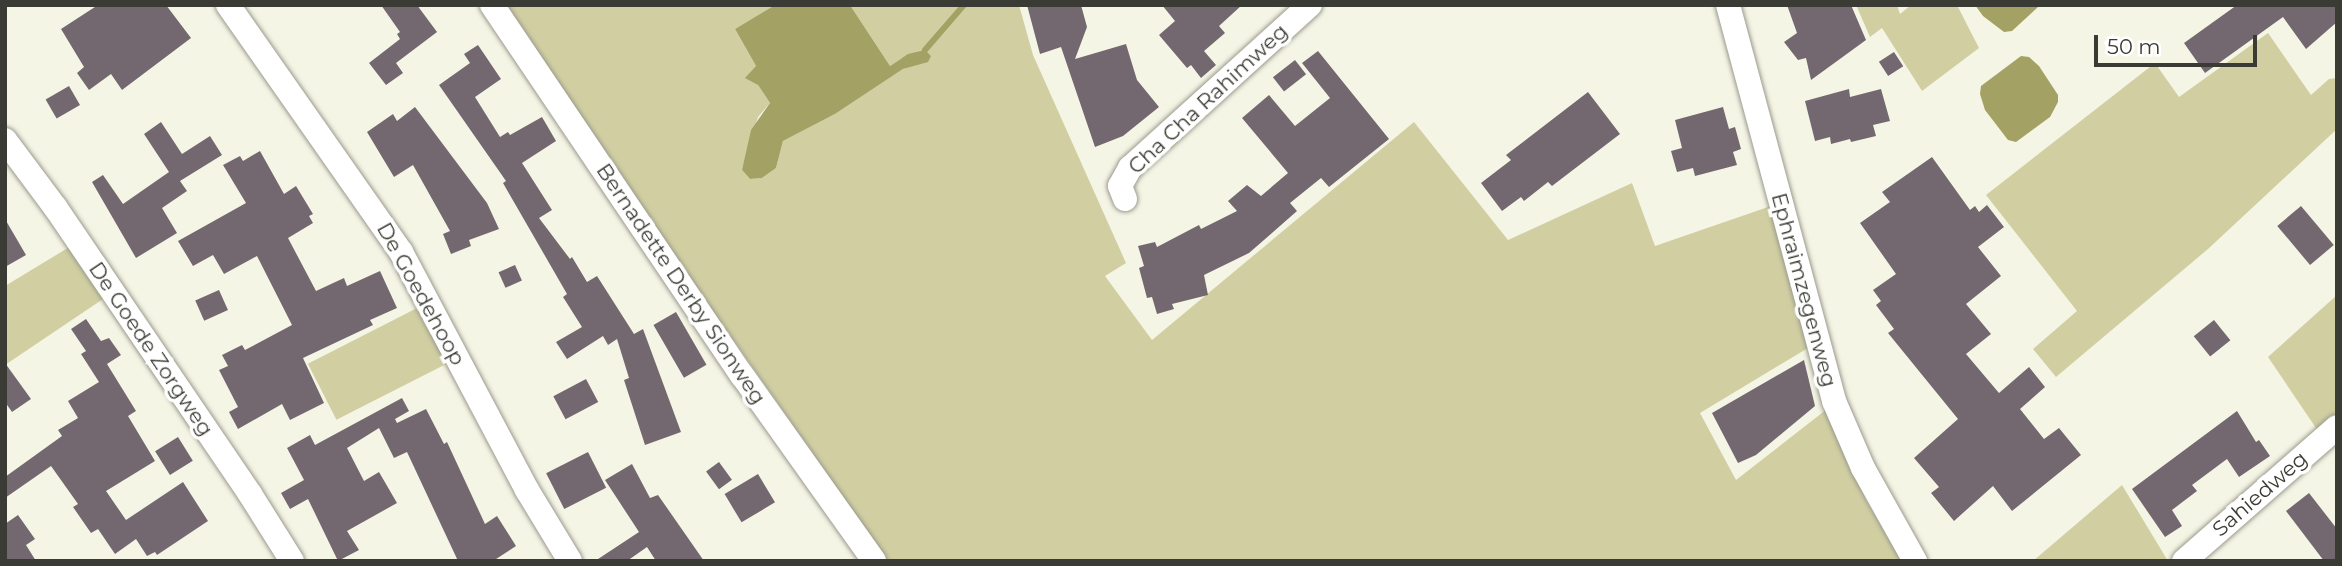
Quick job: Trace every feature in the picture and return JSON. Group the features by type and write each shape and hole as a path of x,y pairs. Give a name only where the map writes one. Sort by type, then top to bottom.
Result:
{"street":[{"name":"De Goedehoop","path":"228,5 401,252 527,490 570,561"},
{"name":"Bernadette Derby Sionweg","path":"492,5 742,375 874,561"},
{"name":"Cha Cha Rahimweg","path":"1125,199 1120,186 1130,168 1310,5"},
{"name":"Ephraimzegenweg","path":"1728,5 1834,401 1863,468 1914,561"},
{"name":"De Goede Zorgweg","path":"5,140 55,207 250,494 292,561"},
{"name":"Sahiedweg","path":"2183,561 2337,427"}],"shaded area":[{"path":"507,5 775,5 735,29 756,66 758,85 770,103 758,117 742,170 750,179 762,178 776,168 783,141 835,114 903,69 928,61 902,58 890,66 850,5 1019,5 1033,55 1126,263 1105,276 1152,340 1414,122 1508,240 1632,183 1655,246 1771,206 1808,348 1700,413 1736,480 1827,409 1866,500 1902,561 888,561 653,225"},
{"path":"775,5 850,5 890,66 908,54 925,50 931,56 928,62 903,69 835,114 783,141 776,168 762,178 750,179 742,170 751,130 770,103 758,85 745,78 756,66 735,29"},
{"path":"1856,5 1897,5 1900,14 1911,5 1957,5 1979,48 1922,91 1882,28 1870,37"},
{"path":"1975,5 2038,7 2012,31 2004,32 1983,16"},
{"path":"2268,33 2311,95 2329,79 2337,78 2337,129 2208,249 2056,377 2033,349 2077,311 1986,195 2155,63 2179,97"},
{"path":"2021,56 2029,57 2039,66 2058,95 2058,102 2050,117 2016,142 2008,140 1985,110 1980,94 1981,86"},
{"path":"71,246 106,297 5,365 5,286"},
{"path":"2337,295 2337,415 2318,431 2268,357"},
{"path":"421,306 450,362 336,420 308,364"},
{"path":"2122,485 2168,561 2033,561"}],"building":[{"path":"98,5 166,5 191,38 122,90 111,74 89,90 77,73 84,67 61,29"},
{"path":"381,5 417,5 437,32 396,63 403,73 386,85 369,63 400,39 397,34 400,32"},
{"path":"1027,5 1081,5 1087,27 1075,59 1126,44 1137,80 1159,107 1123,136 1095,147 1061,47 1040,54"},
{"path":"1162,5 1242,5 1219,26 1225,33 1204,51 1216,65 1201,78 1191,65 1187,68 1159,35 1175,21"},
{"path":"1787,5 1851,5 1866,40 1811,80 1806,58 1798,60 1784,42 1797,33"},
{"path":"2237,5 2337,5 2337,22 2306,49 2283,17 2205,73 2184,43"},
{"path":"478,45 501,79 475,97 500,137 508,132 510,135 542,117 556,141 522,163 552,210 539,218 570,259 572,257 587,282 597,276 634,334 643,329 681,432 645,445 624,380 629,378 617,339 608,345 603,336 567,359 556,342 582,327 563,297 567,294 503,183 506,181 439,85 470,63 464,54"},
{"path":"1318,51 1389,139 1329,187 1321,178 1290,203 1297,211 1249,253 1204,275 1208,295 1172,304 1174,309 1157,314 1152,297 1147,298 1139,268 1144,266 1138,246 1155,242 1157,247 1199,225 1201,229 1237,211 1228,201 1247,185 1261,196 1288,173 1242,118 1269,95 1295,126 1330,98 1302,63"},
{"path":"1894,52 1903,66 1888,76 1879,62"},
{"path":"1295,60 1306,74 1284,91 1273,77"},
{"path":"69,86 80,105 57,119 46,100"},
{"path":"1849,89 1850,97 1881,89 1890,121 1873,125 1876,136 1831,144 1830,137 1815,141 1805,101"},
{"path":"1588,92 1620,134 1552,186 1548,182 1524,201 1521,197 1502,211 1481,183 1511,160 1506,155"},
{"path":"415,107 487,203 499,229 469,240 471,246 451,254 443,234 450,231 413,165 394,177 367,132 393,114 397,121"},
{"path":"1723,107 1729,129 1735,127 1741,149 1733,152 1737,165 1695,176 1693,168 1677,172 1671,151 1682,148 1675,120"},
{"path":"161,122 182,154 210,136 222,155 180,181 187,191 162,208 177,233 136,258 92,182 103,175 123,204 169,172 144,134"},
{"path":"260,151 284,194 296,186 313,214 309,216 313,223 288,238 316,291 344,278 347,286 380,271 397,308 370,320 373,325 303,358 324,403 290,420 282,404 238,429 229,412 238,407 219,370 228,366 222,355 242,345 245,350 292,325 257,256 224,274 213,255 193,266 178,241 246,203 223,165 240,156 243,161"},
{"path":"1932,157 1970,210 1975,206 1979,212 1987,205 2004,227 1978,247 2001,276 1966,304 1991,334 1966,354 1999,393 2029,367 2045,387 2020,409 2044,439 2059,428 2081,455 2012,511 1993,486 1954,521 1931,493 1939,487 1914,458 1958,419 1888,333 1894,329 1876,305 1881,301 1873,290 1896,274 1860,223 1890,202 1882,192"},
{"path":"2301,206 2334,245 2310,265 2277,226"},
{"path":"5,219 26,255 5,267"},
{"path":"515,265 522,281 505,288 499,272"},
{"path":"219,290 228,310 204,321 195,301"},
{"path":"676,312 706,365 684,378 653,325"},
{"path":"86,319 101,341 109,338 121,355 107,364 136,411 128,416 155,461 106,491 126,520 183,482 208,521 157,555 155,552 147,556 136,539 115,554 98,529 91,533 73,507 78,504 51,466 5,498 5,477 62,436 58,430 78,418 68,401 99,382 81,354 86,351 71,329"},
{"path":"2214,320 2230,340 2210,357 2194,336"},
{"path":"1804,360 1815,406 1756,455 1738,463 1712,413"},
{"path":"5,363 31,399 12,412 5,402"},
{"path":"586,379 598,402 566,419 553,396"},
{"path":"402,398 409,411 395,419 397,423 426,409 444,444 447,442 485,524 497,516 516,546 493,561 458,561 407,452 394,458 379,428 347,448 364,481 379,472 397,503 347,531 359,550 338,561 308,499 290,509 281,493 304,480 287,448 310,435 315,445"},
{"path":"2237,411 2256,442 2259,440 2270,456 2239,477 2227,459 2192,485 2197,491 2172,510 2182,526 2165,537 2132,489"},
{"path":"178,437 193,461 170,475 155,451"},
{"path":"588,452 606,488 564,509 546,473"},
{"path":"719,462 732,480 719,489 706,471"},
{"path":"632,464 650,498 658,495 704,561 656,561 647,547 627,561 595,561 639,532 605,480"},
{"path":"758,474 775,502 742,522 725,494"},
{"path":"2309,493 2337,529 2337,561 2324,561 2286,511"},
{"path":"18,515 35,539 26,545 36,561 5,561 5,524"}],"waterway":[{"path":"925,50 964,5"}]}
